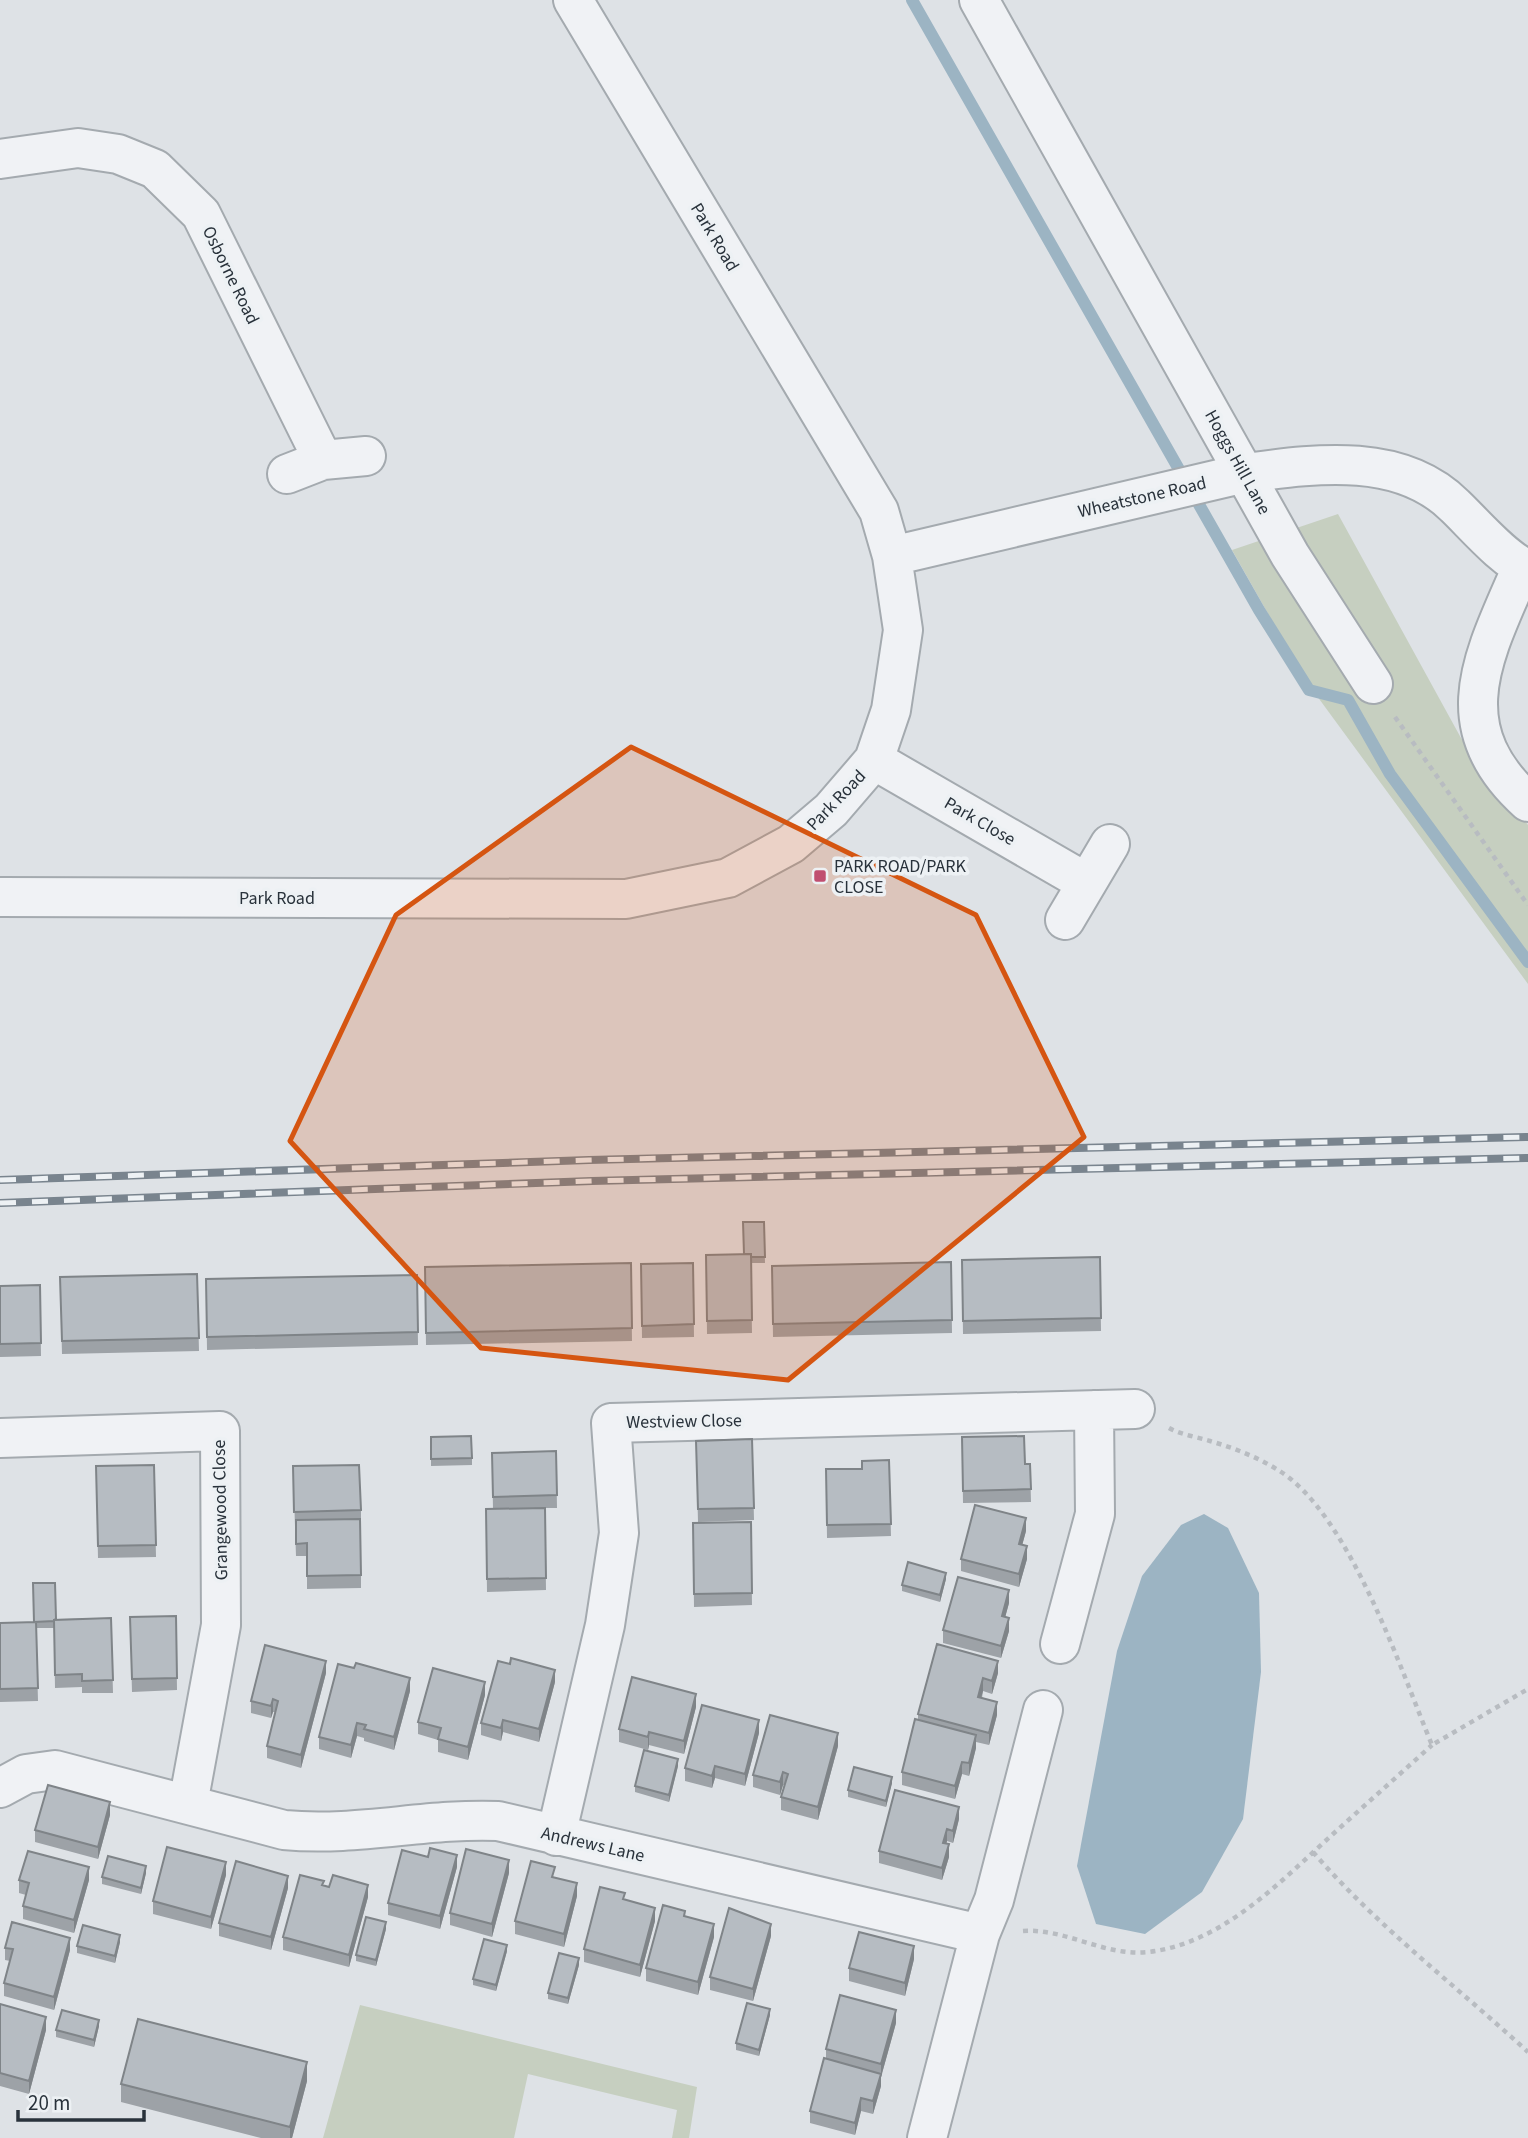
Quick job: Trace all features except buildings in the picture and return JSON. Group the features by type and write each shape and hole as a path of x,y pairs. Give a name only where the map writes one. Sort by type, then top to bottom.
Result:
{"street":[{"name":"Park Road","path":"0,897 626,899 728,878 791,844 831,810 874,760 891,710 902,630 892,556 879,511 573,0"},
{"name":"Hoggs Hill Lane","path":"979,0 1290,555 1373,684"},
{"name":"Osborne Road","path":"0,159 78,148 118,154 155,169 201,214 323,460"},
{"path":"287,474 323,460 366,456"},
{"name":"Wheatstone Road","path":"892,556 1245,473 1301,466 1358,465 1400,473 1445,496 1525,568"},
{"path":"1525,568 1486,649 1475,714 1490,760 1528,802"},
{"name":"Park Close","path":"874,760 1087,883"},
{"path":"1065,920 1110,844"},
{"name":"Westview Close","path":"556,1836 605,1625 619,1533 611,1423 1135,1409"},
{"path":"1060,1644 1095,1514 1094,1410"},
{"name":"Grangewood Close","path":"0,1438 220,1431 221,1625 188,1804"},
{"path":"927,2138 980,1934 994,1900 1042,1710"},
{"name":"Andrews Lane","path":"0,1788 26,1774 55,1770 284,1830 322,1834 453,1819 498,1821 980,1934"}],"path":[{"path":"1373,684 1528,905"},
{"path":"1135,1409 1174,1431 1238,1451 1270,1465 1314,1499 1348,1554 1432,1745"},
{"path":"980,1934 1046,1930 1122,1950 1157,1950 1198,1937 1257,1901 1432,1745 1528,1691"},
{"path":"1313,1852 1377,1918 1528,2052"}],"highlighted area":[{"path":"631,747 976,915 1084,1137 788,1380 481,1348 290,1141 396,915"}],"green space":[{"path":"1338,514 1461,738 1528,825 1528,984 1306,681 1232,550"},
{"path":"360,2005 697,2087 689,2138 672,2138 677,2110 528,2074 514,2138 323,2138"}],"water":[{"path":"1204,1514 1228,1528 1259,1593 1261,1672 1243,1819 1202,1892 1145,1934 1096,1924 1077,1866 1117,1651 1142,1576 1181,1525"}],"waterway":[{"path":"912,0 1259,610 1309,690 1348,700 1390,774 1528,962"}],"railway":[{"path":"0,1180 589,1160 1528,1137"},
{"path":"0,1203 592,1181 1528,1158"}],"place":[{"name":"PARK ROAD/PARK CLOSE","path":"820,876"}]}
